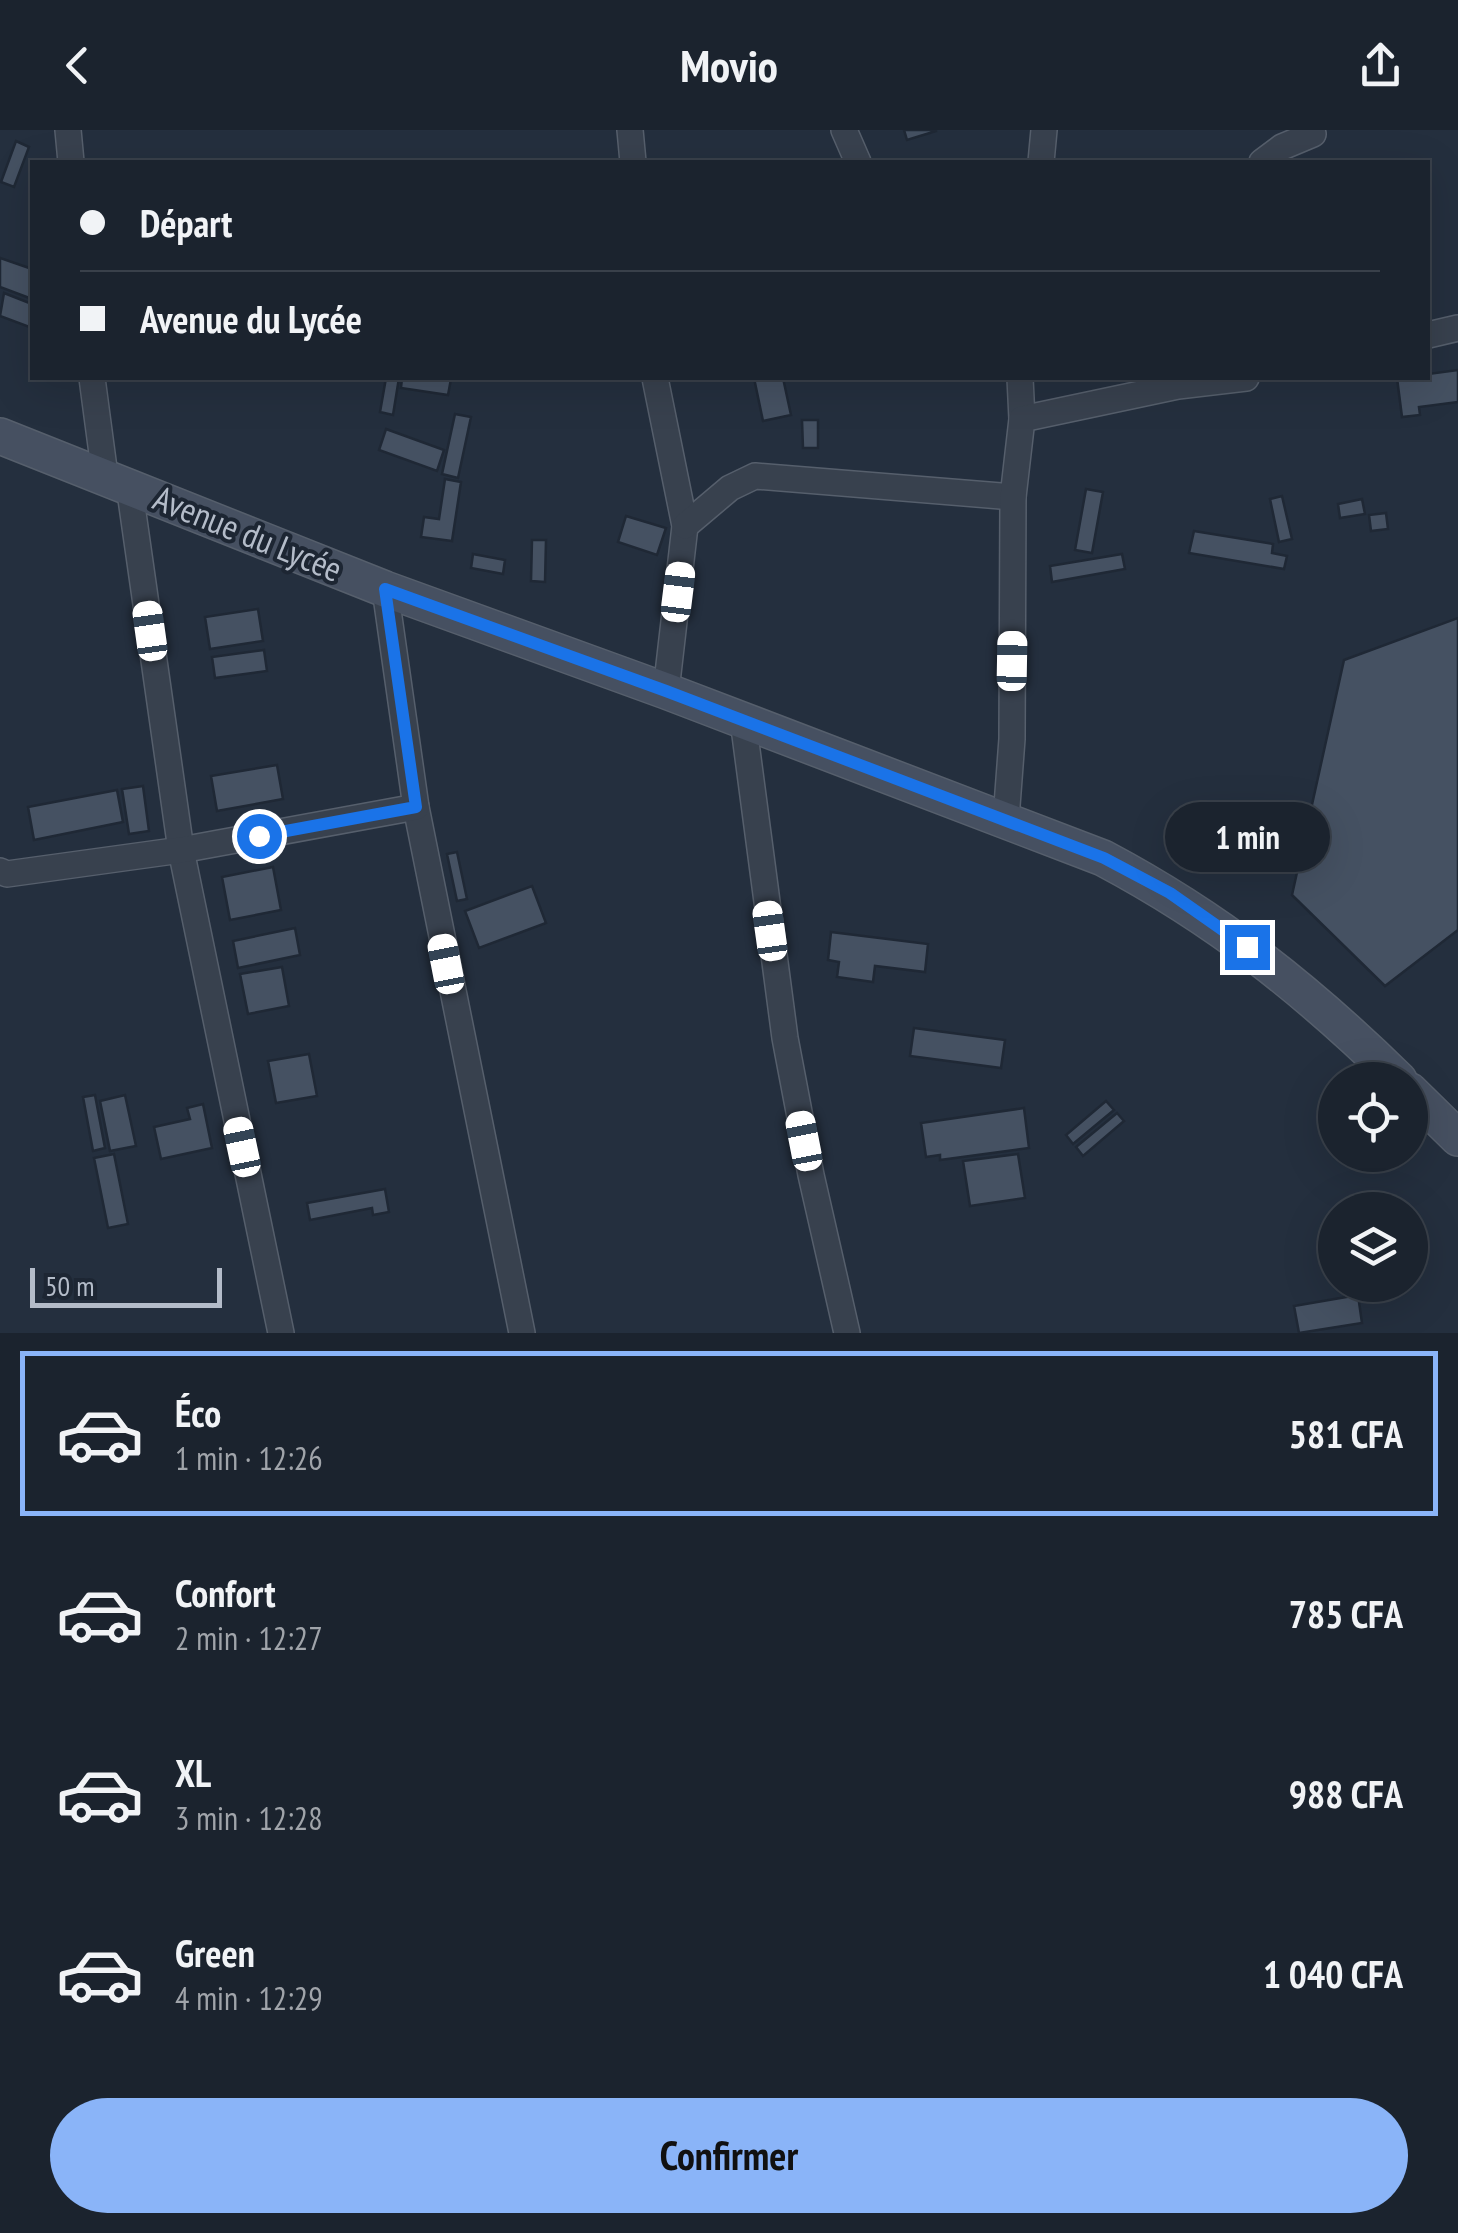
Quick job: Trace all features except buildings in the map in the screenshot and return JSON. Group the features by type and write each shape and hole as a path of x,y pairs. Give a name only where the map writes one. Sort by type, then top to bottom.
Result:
{"main road":[{"name":"Avenue du Lycée","path":"0,436 385,589 1104,858 1170,893 1247,947 1323,1008 1380,1062"},
{"path":"1428,1108 1458,1138"}],"street":[{"path":"68,130 71,160"},
{"path":"630,130 633,160"},
{"path":"844,130 857,160"},
{"path":"1040,160 1044,130"},
{"path":"1265,160 1282,147 1312,134"},
{"path":"1430,335 1458,328"},
{"path":"92,380 117,481 181,850 281,1333"},
{"path":"655,380 685,526 666,691"},
{"path":"1006,819 1012,739 1013,497 1022,419 1020,380"},
{"path":"1022,419 1178,386 1229,380"},
{"path":"685,526 730,488 756,476 1013,497"},
{"path":"385,589 416,807 522,1333"},
{"path":"743,720 784,1038 847,1333"},
{"path":"0,871 7,874 181,850 416,807"}],"route":[{"path":"259,836 416,807 385,589 1104,858 1170,893 1247,947"}]}
